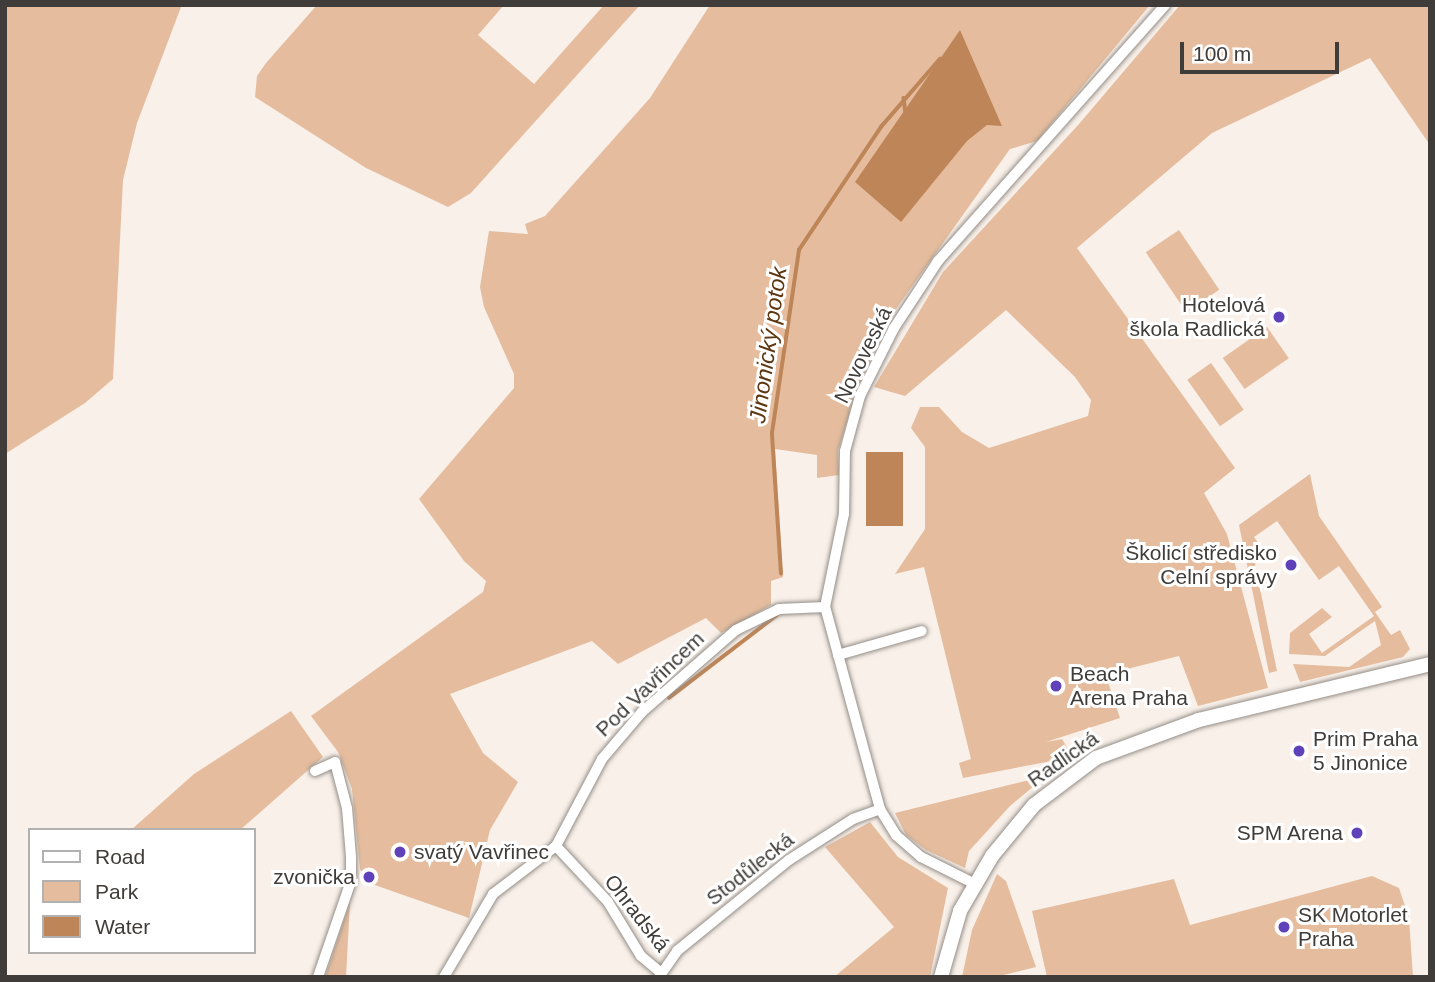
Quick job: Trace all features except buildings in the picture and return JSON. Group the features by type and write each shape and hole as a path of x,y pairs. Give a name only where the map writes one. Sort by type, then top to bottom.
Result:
{"main road":[{"name":"Radlická","path":"941,977 952,933 974,883 1019,820 1049,790 1124,744 1199,720 1430,664"}],"street":[{"name":"Novoveská","path":"974,883 921,857 897,835 880,809 825,607 844,514 845,451 860,396 894,328 938,261 1165,5"},
{"name":"Pod Vavřincem","path":"444,977 493,894 556,846 617,737 715,645 779,609 825,607"},
{"path":"838,655 922,631"},
{"path":"315,771 335,762 347,808 351,881 318,977"},
{"name":"Stodůlecká","path":"659,974 677,951 789,860 853,819 880,809"},
{"name":"Ohradská","path":"556,846 608,902 641,956 659,974"}],"green space":[{"path":"5,5 181,7 137,123 123,180 113,379 85,403 5,454"},
{"path":"317,5 504,5 478,35 534,84 604,5 640,5 471,193 448,207 366,168 255,97 257,76"},
{"path":"710,5 1150,5 1037,141 1010,149 888,320 855,394 838,451 839,475 817,478 817,455 775,449 783,577 771,581 771,605 721,633 706,618 618,664 592,641 450,694 483,753 518,782 490,830 469,918 369,883 374,879 370,872 364,876 360,869 352,789 338,752 311,716 483,592 486,581 464,561 419,499 514,388 514,374 484,307 480,287 489,231 528,234 525,224 545,216 650,98"},
{"path":"1180,5 1430,5 1430,145 1370,58 1212,133 1077,248 1235,468 1204,493 1227,534 1268,688 1198,706 1179,656 1131,668 1106,676 1120,718 1046,742 1062,739 1068,749 1057,760 963,778 959,763 971,759 924,567 895,574 925,529 925,447 911,428 920,407 939,407 962,432 989,448 1088,416 1091,400 1075,377 1006,310 905,396 874,387 943,272 1079,124"},
{"path":"1179,230 1219,290 1186,312 1146,252"},
{"path":"1267,327 1289,358 1245,389 1223,358"},
{"path":"1211,363 1244,410 1220,426 1187,380"},
{"path":"1310,474 1319,516 1382,607 1375,612 1391,635 1400,630 1410,649 1403,657 1300,682 1293,664 1349,667 1381,645 1375,621 1325,656 1289,654 1290,633 1322,608 1332,617 1309,634 1322,653 1374,616 1339,566 1319,580 1277,521 1254,537 1263,550 1255,564 1277,671 1269,673 1239,525"},
{"path":"291,711 323,757 242,828 133,828 194,774"},
{"path":"1046,776 1010,806 969,851 965,868 926,850 906,835 895,813"},
{"path":"870,822 898,857 948,888 930,977 834,977 894,927 825,847"},
{"path":"997,874 1006,881 1036,967 995,977 962,977 972,930"},
{"name":"SK Motorlet Praha","path":"1372,876 1399,888 1409,918 1413,977 1047,977 1032,911 1174,879 1190,925"},
{"path":"350,902 346,977 325,977"}],"water":[{"path":"960,30 1002,126 987,125 967,141 901,222 855,182"},
{"path":"866,452 903,452 903,526 866,526"}],"waterway":[{"name":"Jinonický potok","path":"781,574 772,433 799,250 881,127 940,59"},
{"path":"904,98 906,114"},
{"name":"Jinonický potok","path":"669,698 776,616"}],"place":[{"name":"Hotelová škola Radlická","path":"1279,317"},
{"name":"Školicí středisko Celní správy","path":"1291,565"},
{"name":"Beach Arena Praha","path":"1056,686"},
{"name":"Prim Praha 5 Jinonice","path":"1299,751"},
{"name":"SPM Arena","path":"1357,833"},
{"name":"svatý Vavřinec","path":"400,852"},
{"name":"zvonička","path":"369,877"},
{"name":"SK Motorlet Praha","path":"1284,927"}]}
